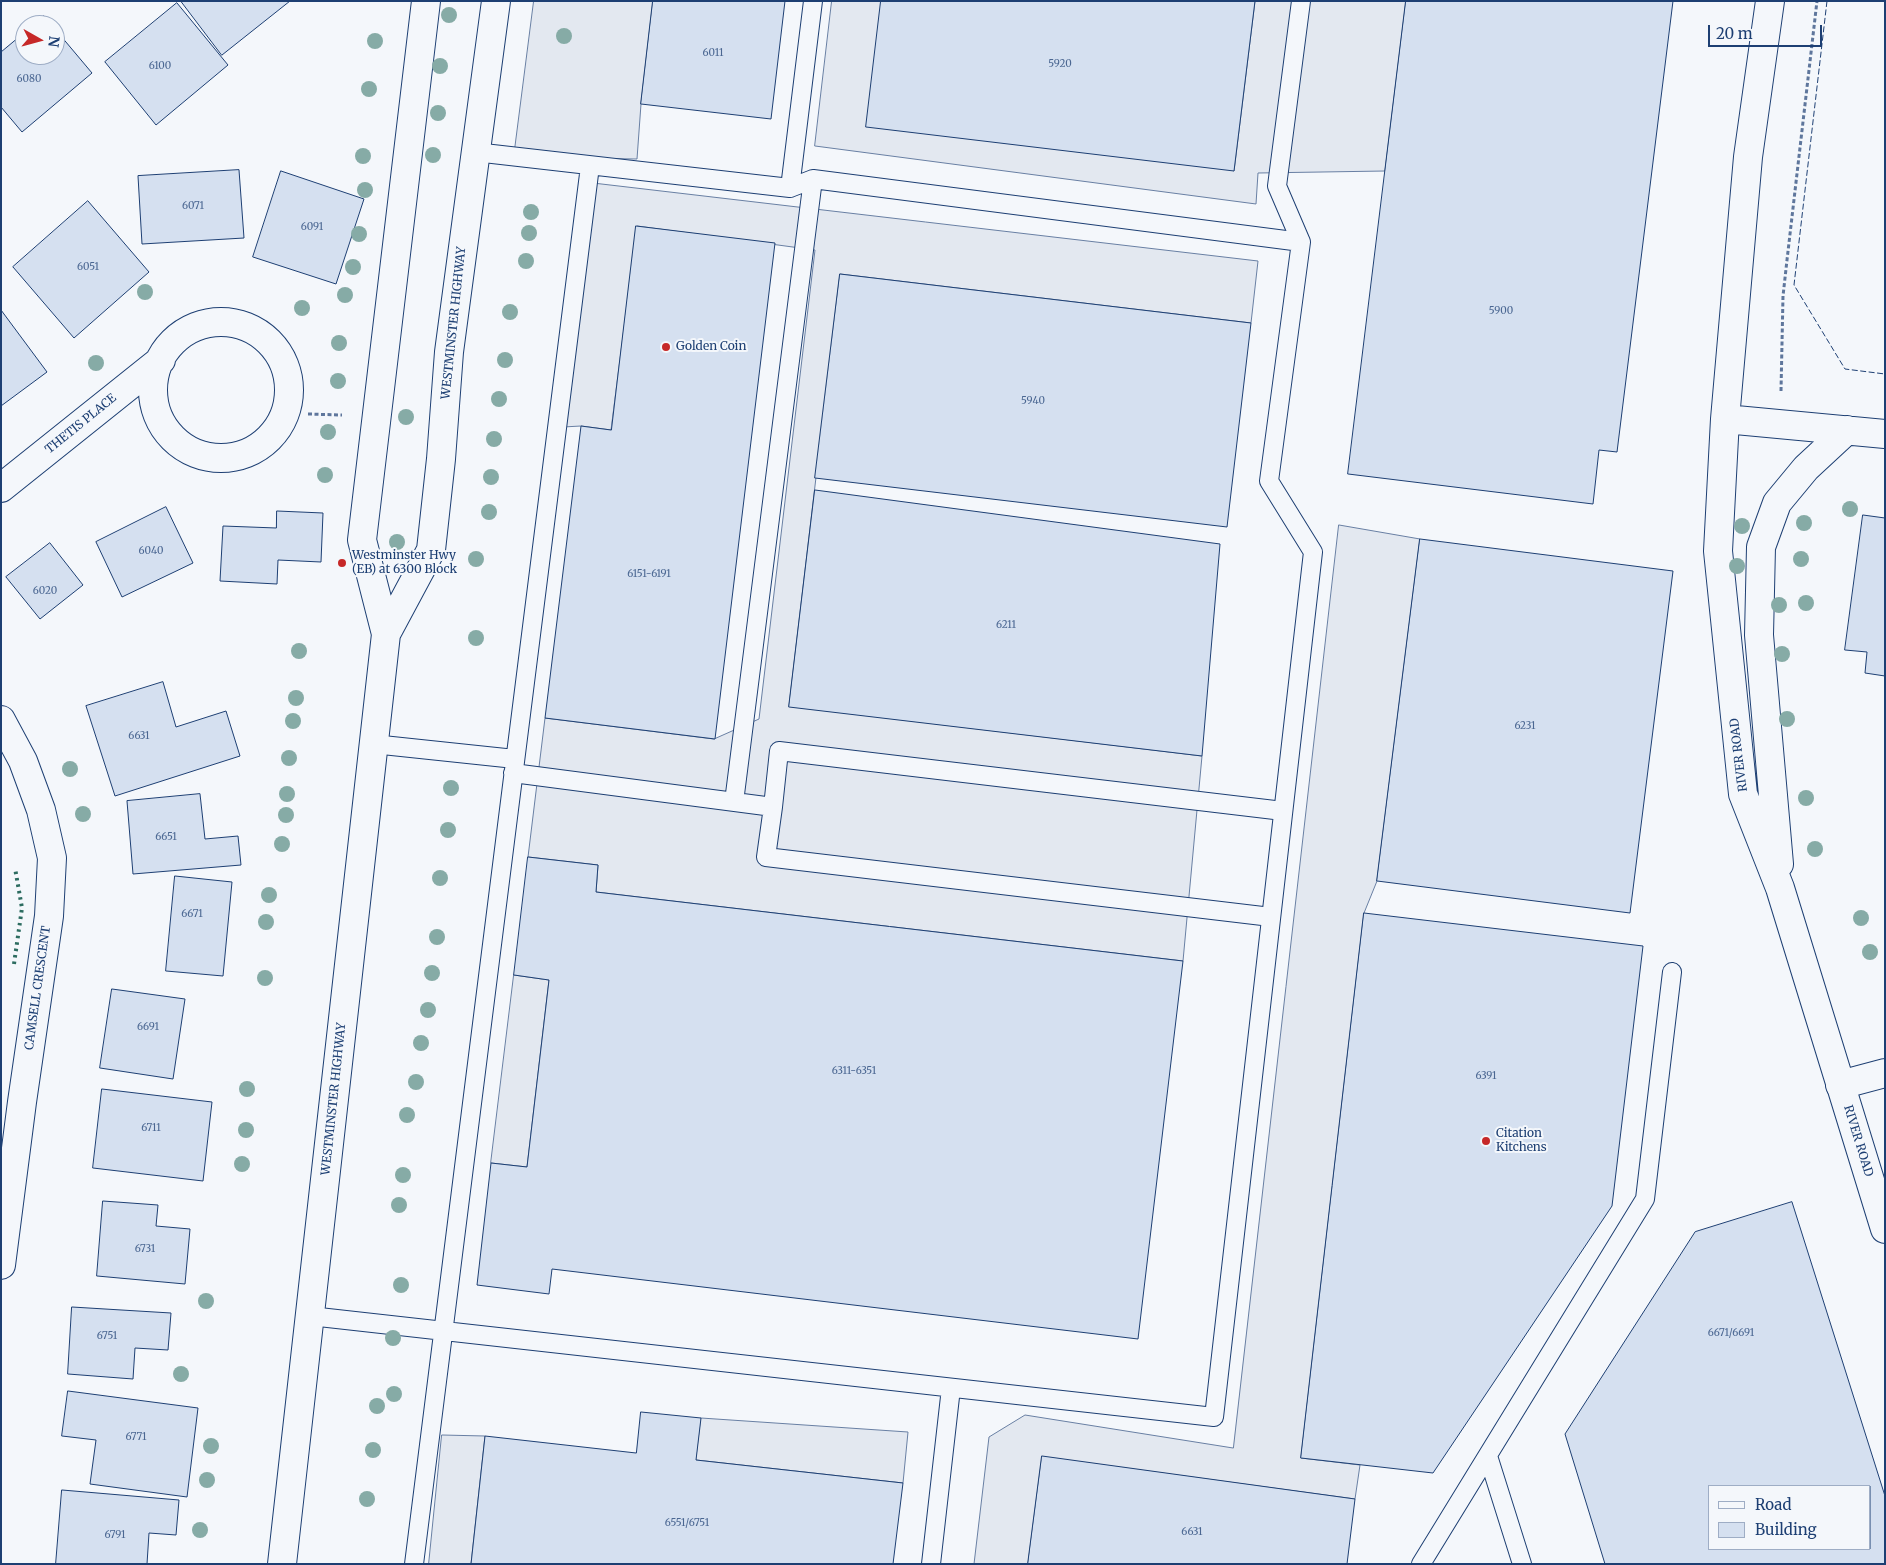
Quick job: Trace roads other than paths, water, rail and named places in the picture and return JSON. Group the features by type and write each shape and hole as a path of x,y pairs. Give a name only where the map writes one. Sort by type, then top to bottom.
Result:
{"street":[{"name":"WESTMINSTER HIGHWAY","path":"282,1564 386,634 362,540 426,1"},
{"name":"WESTMINSTER HIGHWAY","path":"386,634 431,550 441,459 449,352 474,152 496,1"},
{"name":"RIVER ROAD","path":"1770,1 1748,157 1725,419 1718,551 1743,794 1780,888 1885,1229"},
{"path":"225,322 242,325 258,332 272,344 282,358 288,375 290,395 285,415 275,432 260,446 243,455 223,458 203,456 184,448 169,434 158,416 154,397 155,376 161,360 174,341 191,329 207,323 225,322"},
{"name":"THETIS PLACE","path":"1,488 161,360"},
{"path":"1725,419 1885,434"},
{"path":"1780,888 1775,807 1759,635 1761,547 1777,503 1806,468 1847,430"},
{"name":"CAMSELL CRESCENT","path":"1,720 23,761 41,810 52,858 49,916 11,1101 1,1265"},
{"path":"1840,1084 1885,1073"}],"lane":[{"path":"790,188 813,1"},
{"path":"310,1316 1214,1417 1313,552 1269,481 1301,242 1278,186 1301,1"},
{"path":"474,152 790,188 812,179 1301,242"},
{"path":"414,1564 590,166"},
{"path":"734,802 812,179"},
{"path":"373,744 772,807"},
{"path":"1271,917 766,857 779,751 1283,811"},
{"path":"1422,1564 1645,1200 1672,972"},
{"path":"931,1564 951,1388"},
{"path":"1488,1456 1522,1564"}],"place":[{"name":"Golden Coin","path":"666,347"},
{"name":"Westminster Hwy (EB) at 6300 Block","path":"342,563"},
{"name":"Citation Kitchens","path":"1486,1141"}]}
